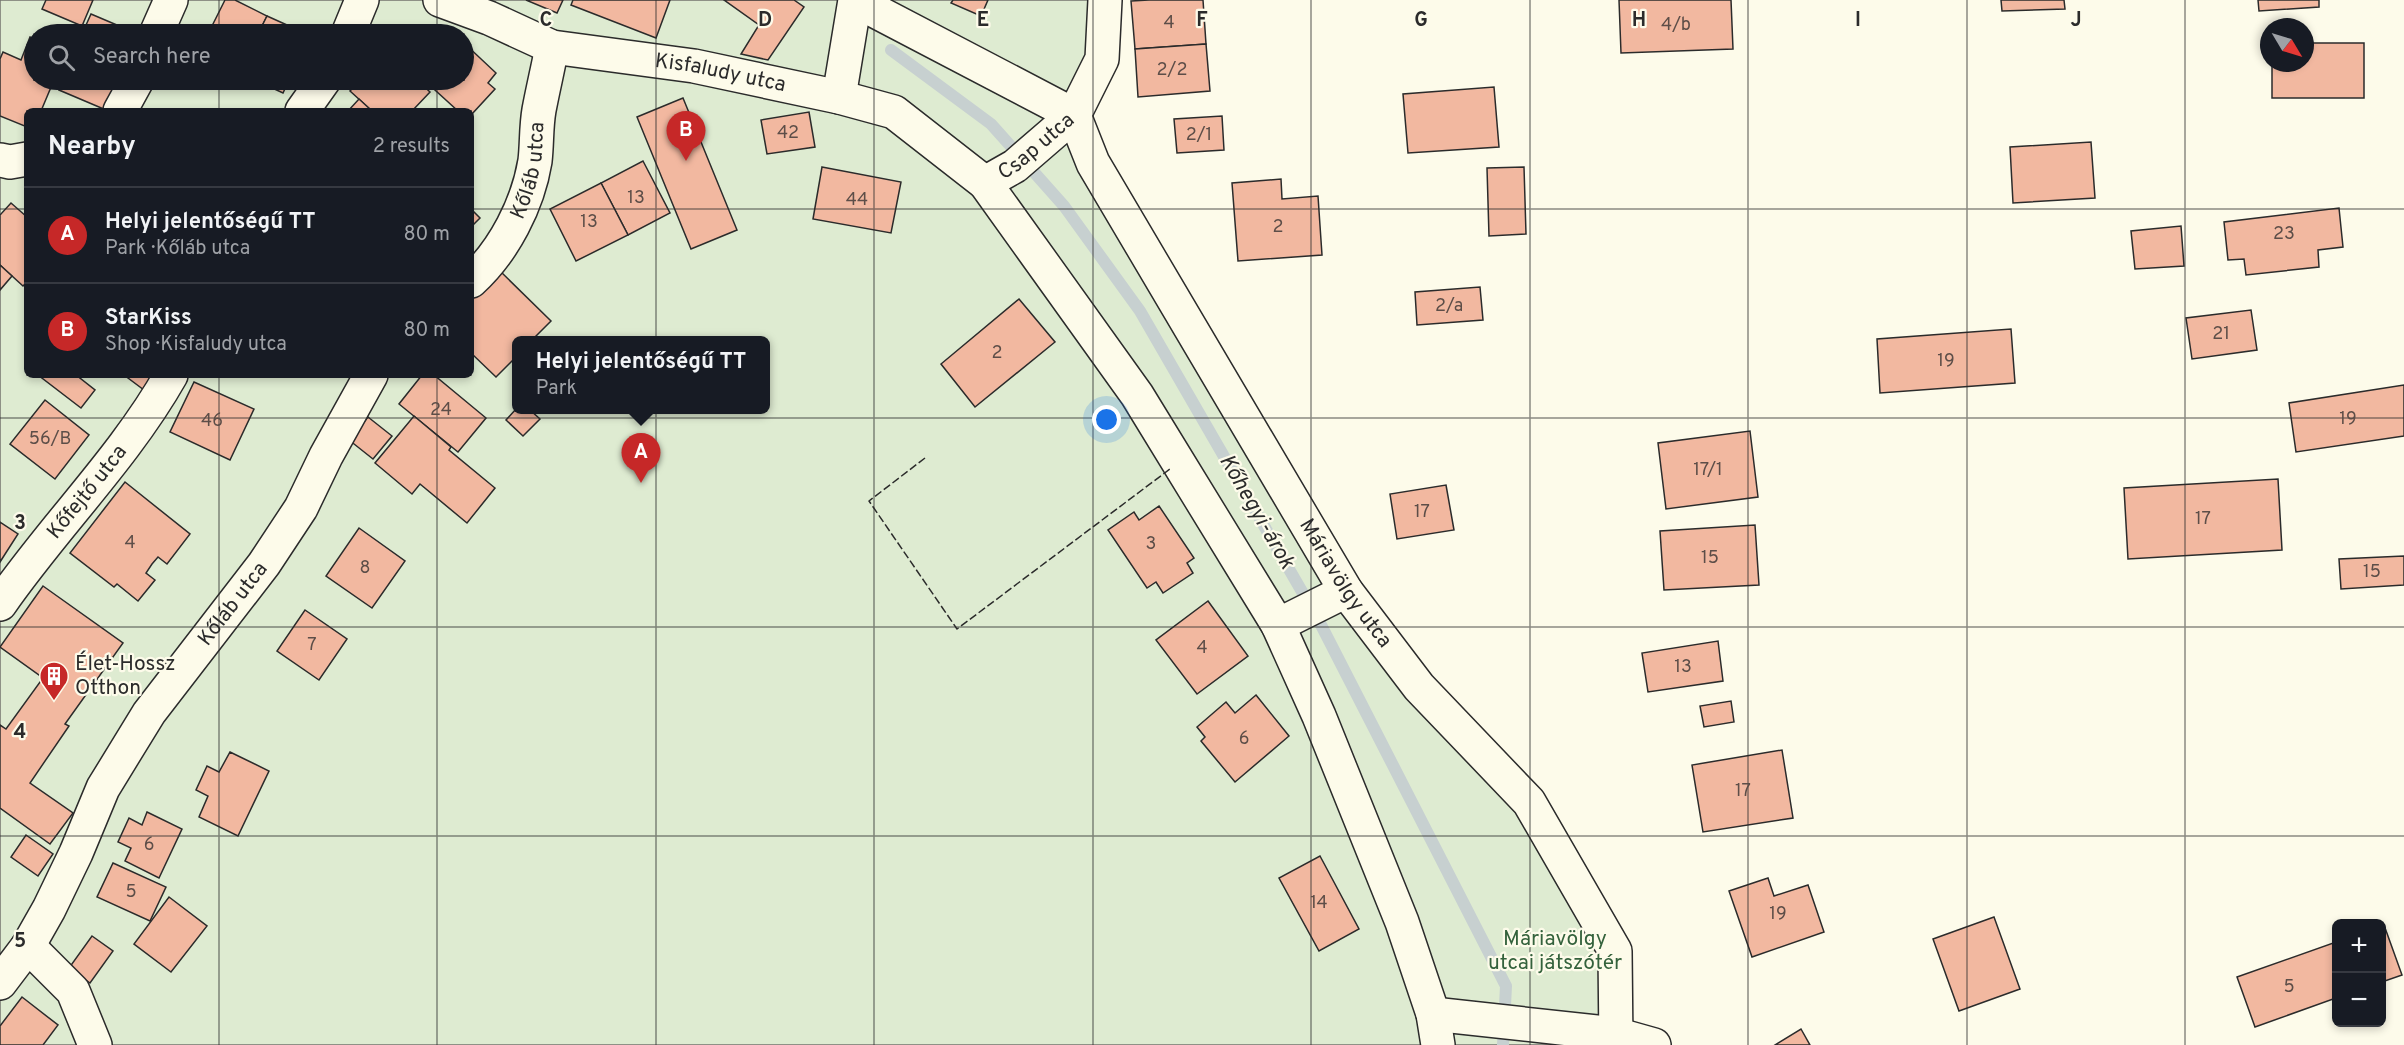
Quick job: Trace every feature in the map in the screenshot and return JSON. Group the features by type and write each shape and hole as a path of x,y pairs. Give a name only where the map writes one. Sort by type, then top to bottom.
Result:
{"street":[{"path":"160,24 171,0"},
{"path":"352,24 362,0"},
{"name":"Kisfaludy utca","path":"440,0 489,18 552,47 694,66 838,97 894,112 984,183"},
{"path":"838,97 855,0 1074,115"},
{"name":"Csap utca","path":"984,183 1015,166 1074,115 1102,58 1105,0"},
{"name":"Kőláb utca","path":"474,278 504,240 524,200 535,162 539,111 552,47"},
{"path":"122,108 132,90"},
{"path":"304,108 317,90"},
{"name":"Máriavölgy utca","path":"1074,115 1093,164 1314,607 1319,716 1398,911 1436,1030"},
{"path":"0,160 10,162 24,160"},
{"name":"Máriavölgy utca","path":"984,183 1137,394 1314,607 1419,687 1529,802 1615,951 1616,1039"},
{"name":"Kőfejtő utca","path":"0,604 27,565 141,424 169,378"},
{"name":"Kőláb utca","path":"0,983 28,946 76,853 103,788 149,713 264,564 301,508 326,456 369,378"},
{"path":"28,946 73,991 95,1045"},
{"path":"1436,1030 1474,1018 1540,1026 1654,1045"}],"green space":[{"name":"Máriavölgy utcai játszótér","path":"0,0 1105,0 1074,115 1346,591 1529,802 1615,951 1615,1033 1654,1045 0,1045"}],"building":[{"path":"46,0 93,0 83,24 77,24 42,9"},
{"path":"225,0 235,0 267,16 263,24 213,24"},
{"path":"526,0 563,0 557,13"},
{"path":"573,0 670,0 656,38 571,5"},
{"path":"724,0 794,0 804,7 768,60 741,54 759,25"},
{"path":"953,0 988,0 981,16 951,3"},
{"path":"1203,0 1206,44 1135,49 1131,1"},
{"path":"1619,0 1731,0 1733,49 1621,53"},
{"path":"2001,0 2064,0 2065,9 2002,11"},
{"path":"2258,0 2319,0 2319,7 2259,11"},
{"path":"91,14 114,24 86,24"},
{"path":"267,16 285,24 263,24"},
{"path":"2314,43 2364,43 2364,98 2272,98 2272,72 2314,72"},
{"path":"1206,44 1210,91 1138,97 1135,49"},
{"path":"3,52 21,60 24,52 24,90 50,90 42,108 24,108 24,126 0,116 0,59"},
{"path":"474,52 496,73 488,83 495,89 474,112 474,108 455,108 435,90 474,90"},
{"path":"1494,87 1499,147 1408,153 1403,94"},
{"path":"59,90 115,90 107,108 101,108"},
{"path":"428,90 430,92 415,108 369,108 350,91"},
{"path":"683,98 737,230 691,249 637,117"},
{"path":"359,99 369,108 351,108"},
{"path":"809,112 815,147 767,154 761,120"},
{"path":"1222,116 1224,150 1177,153 1174,119"},
{"path":"2091,142 2095,198 2013,203 2010,147"},
{"path":"643,161 670,213 628,235 601,183"},
{"path":"822,167 901,182 891,233 813,219"},
{"path":"1524,167 1526,234 1489,236 1487,168"},
{"path":"1281,179 1282,199 1318,196 1322,255 1238,261 1232,183"},
{"path":"601,183 628,235 576,261 550,209"},
{"path":"11,203 24,214 23,286 0,265 0,215"},
{"path":"2339,208 2343,247 2318,250 2319,267 2246,275 2244,259 2228,260 2224,222"},
{"path":"474,212 480,218 474,224"},
{"path":"2181,226 2184,266 2135,269 2131,231"},
{"path":"0,265 12,276 0,290"},
{"path":"499,270 551,321 536,336 512,336 512,361 496,377 474,356 474,296"},
{"path":"1480,287 1483,320 1417,325 1415,292"},
{"path":"1019,299 1055,342 975,407 941,364"},
{"path":"2251,310 2257,350 2192,359 2186,318"},
{"path":"2011,329 2015,383 1880,393 1877,339"},
{"path":"42,378 80,378 95,390 81,408"},
{"path":"128,378 153,378 144,390"},
{"path":"420,378 438,378 486,418 458,452 399,404"},
{"path":"194,382 254,409 230,460 170,432"},
{"path":"2404,385 2404,436 2296,452 2289,403"},
{"path":"45,400 89,435 55,479 10,444"},
{"path":"512,413 534,414 540,419 523,436 506,420"},
{"path":"414,416 451,447 449,450 495,488 467,523 420,484 412,494 375,463"},
{"path":"368,417 392,436 373,459 349,440"},
{"path":"1750,431 1758,497 1666,509 1658,443"},
{"path":"2278,479 2282,550 2128,559 2124,488"},
{"path":"125,482 190,534 167,564 158,557 152,564 146,573 155,580 138,601 117,584 114,587 70,553"},
{"path":"1446,485 1454,530 1397,539 1390,494"},
{"path":"1159,506 1194,558 1187,563 1193,573 1163,593 1156,582 1147,588 1108,530 1134,512 1139,520"},
{"path":"0,522 18,534 0,562"},
{"path":"1755,525 1759,585 1664,590 1660,531"},
{"path":"359,528 405,561 372,608 326,576"},
{"path":"2404,556 2404,585 2341,589 2339,559"},
{"name":"Élet-Hossz Otthon","path":"43,586 123,643 65,724 69,726 30,783 73,813 50,844 0,808 0,725 6,729 43,678 0,647"},
{"path":"1208,601 1248,656 1197,694 1156,640"},
{"path":"305,610 347,639 319,680 277,651"},
{"path":"1718,641 1723,681 1648,692 1642,653"},
{"path":"1256,695 1289,736 1235,782 1201,741 1205,737 1197,727 1226,702 1235,713"},
{"path":"1731,701 1734,722 1704,727 1700,706"},
{"path":"1782,750 1793,818 1703,832 1692,765"},
{"path":"230,752 269,771 238,836 199,817 208,796 196,790 207,766 219,772"},
{"path":"147,812 182,829 159,878 125,861 131,848 118,842 129,818 142,825"},
{"path":"26,835 53,854 38,876 11,857"},
{"path":"1320,856 1359,929 1319,951 1279,878"},
{"path":"113,863 166,887 150,921 97,897"},
{"path":"1768,878 1774,896 1808,885 1824,932 1752,957 1729,891"},
{"path":"169,897 207,926 171,972 134,944"},
{"path":"1994,917 2020,989 1959,1011 1933,939"},
{"path":"2386,931 2402,975 2386,981"},
{"path":"92,936 113,951 90,983 69,968"},
{"path":"2332,943 2332,999 2255,1027 2237,977"},
{"path":"22,997 58,1025 43,1045 0,1045 0,1026"},
{"path":"1801,1029 1810,1045 1775,1045"}],"waterway":[{"name":"Kőhegyi-árok","path":"891,50 991,124 1064,206 1140,311 1319,621 1506,986 1503,1045"}],"fence":[{"path":"925,458 869,501 957,629 1170,469"}],"place":[{"name":"StarKiss","path":"686,161"},
{"name":"Helyi jelentőségű TT","path":"641,483"},
{"name":"Élet-Hossz Otthon","path":"54,702"}]}
